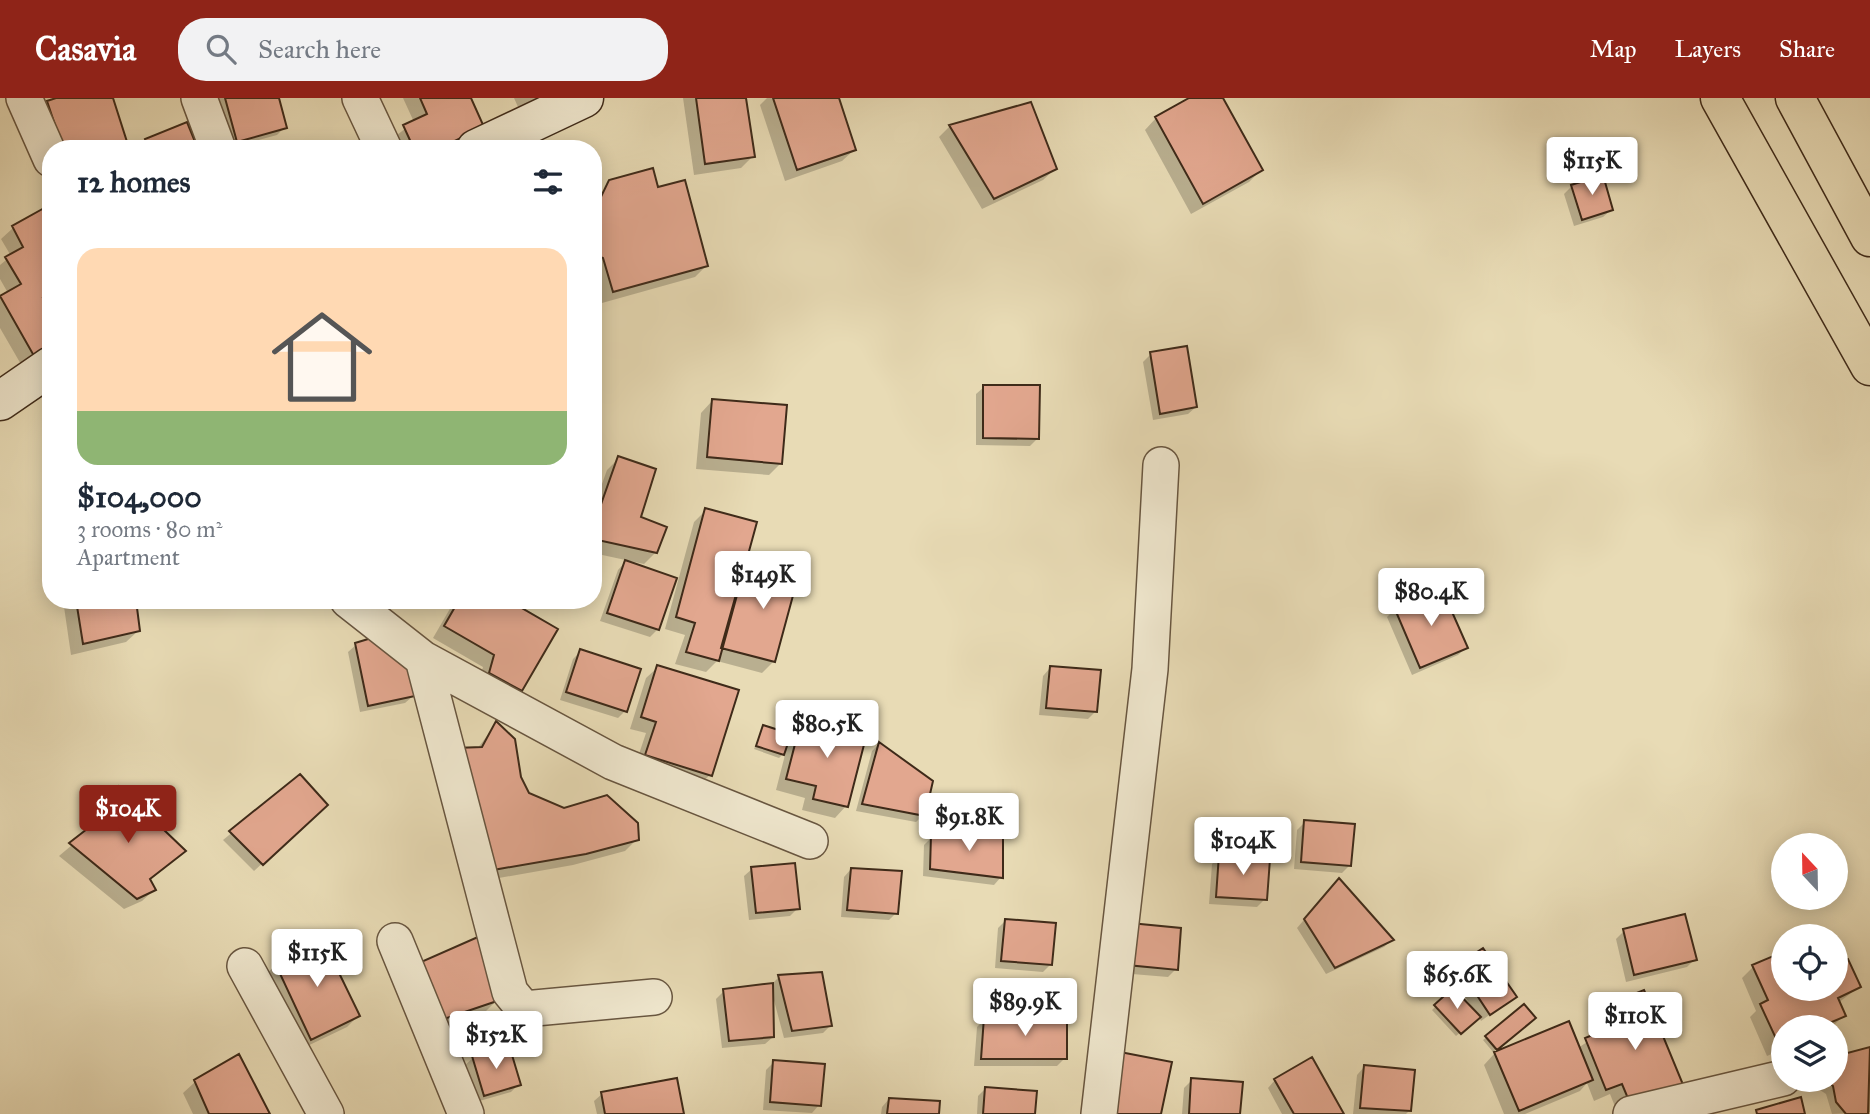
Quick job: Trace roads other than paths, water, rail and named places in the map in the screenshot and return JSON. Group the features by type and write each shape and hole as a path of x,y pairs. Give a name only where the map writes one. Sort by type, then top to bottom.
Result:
{"highway":[{"path":"1720,98 1870,366"},
{"path":"1795,98 1870,237"}],"main road":[{"path":"495,140 584,98"},
{"path":"0,401 42,372"}],"street":[{"path":"24,98 43,140"},
{"path":"200,98 215,140"},
{"path":"360,98 380,140"},
{"path":"1099,1114 1150,669 1161,465"},
{"path":"359,609 423,659 613,762 810,841"},
{"path":"423,659 510,992 517,1003 523,1009 654,997"},
{"path":"395,941 466,1114"},
{"path":"245,966 326,1114"},
{"path":"1631,1114 1771,1081"}]}
